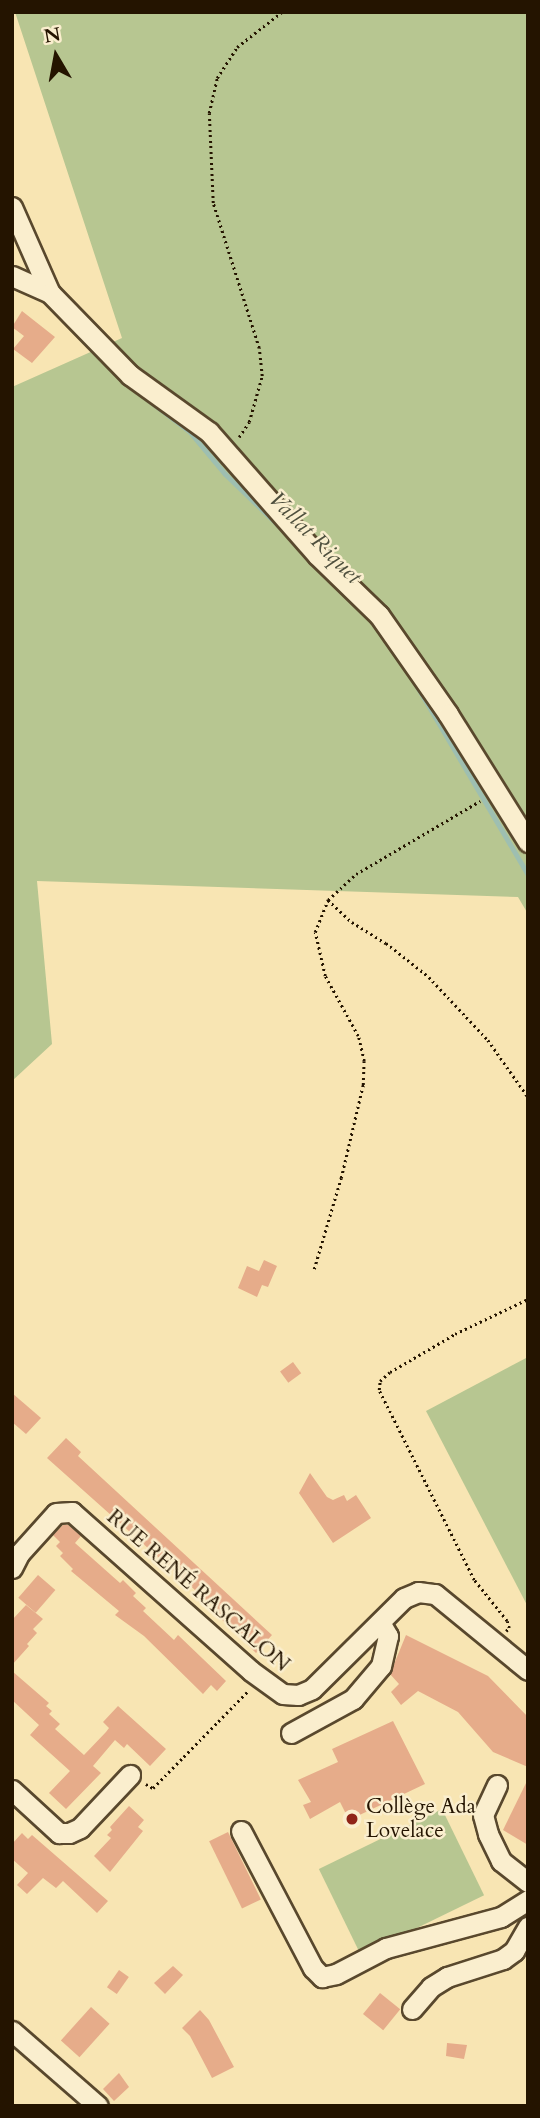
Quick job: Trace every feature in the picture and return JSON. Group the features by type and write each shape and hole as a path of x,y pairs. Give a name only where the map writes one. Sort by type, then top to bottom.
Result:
{"street":[{"path":"12,207 51,293 130,375 209,432 317,555 379,615 447,714 528,842"},
{"path":"12,276 51,293"},
{"name":"RUE RENÉ RASCALON","path":"12,1568 19,1554 56,1513 72,1512 261,1679 283,1694 298,1695 312,1689 404,1598 418,1592 435,1594 528,1670"},
{"path":"290,1733 353,1699 382,1666 388,1636 380,1622"},
{"path":"12,1790 59,1833 69,1833 80,1828 130,1776"},
{"path":"497,1785 488,1798 484,1815 488,1834 501,1861 528,1882"},
{"path":"241,1831 313,1968 322,1977 336,1974 386,1948 501,1917 528,1900"},
{"path":"412,2009 430,1987 447,1977 503,1959 514,1951 528,1927"},
{"path":"12,2031 98,2106"}],"path":[{"path":"228,451 249,422 262,376 259,348 213,203 209,113 217,78 237,47 282,12"},
{"path":"314,1269 341,1178 363,1085 365,1061 358,1036 325,976 315,932 328,900 356,874 474,805"},
{"path":"328,900 352,922 386,943 429,977 488,1040 528,1097"},
{"path":"495,1643 509,1628 507,1621 474,1580 379,1390 380,1381 390,1372 455,1334 528,1299"},
{"path":"130,1776 153,1788 261,1679"}],"green space":[{"path":"15,12 528,12 528,914 518,897 37,881 52,1044 12,1081 12,387 122,338"},
{"path":"528,1357 528,1607 426,1411"},
{"path":"442,1809 484,1895 361,1955 319,1869"}],"building":[{"path":"22,311 55,337 32,363 13,349 24,336 12,327"},
{"path":"264,1260 277,1266 268,1287 262,1285 257,1297 238,1288 247,1266 259,1271"},
{"path":"293,1362 301,1373 288,1383 280,1371"},
{"path":"12,1393 41,1418 26,1434 12,1422"},
{"path":"66,1438 81,1452 78,1456 272,1635 256,1653 212,1610 214,1607 47,1458"},
{"path":"310,1473 327,1497 333,1500 344,1495 347,1501 356,1495 371,1518 333,1543 299,1493"},
{"path":"63,1525 68,1525 81,1536 75,1543 120,1583 123,1580 136,1593 133,1596 146,1608 143,1611 174,1640 178,1635 226,1681 217,1691 211,1685 203,1694 144,1636 115,1615 119,1611 71,1571 73,1569 60,1556 63,1553 56,1546 60,1542 53,1535"},
{"path":"38,1575 55,1590 36,1613 18,1598"},
{"path":"26,1605 43,1619 33,1629 37,1633 27,1644 29,1646 12,1665 12,1620"},
{"path":"406,1635 488,1676 528,1717 528,1767 493,1752 458,1712 418,1691 401,1705 391,1692 399,1684 390,1674"},
{"path":"12,1671 49,1703 46,1706 52,1711 49,1714 60,1724 55,1729 84,1755 109,1728 103,1722 118,1706 166,1749 150,1766 127,1744 124,1748 115,1740 93,1766 101,1773 66,1809 49,1793 70,1771 30,1735 39,1725 12,1700"},
{"path":"393,1721 425,1784 349,1820 340,1802 310,1819 303,1805 311,1802 298,1780 338,1762 332,1749"},
{"path":"528,1779 528,1845 503,1830"},
{"path":"129,1806 144,1820 138,1827 143,1831 110,1872 94,1856 111,1838 107,1835 112,1830 110,1827"},
{"path":"228,1832 261,1899 242,1909 209,1841"},
{"path":"22,1833 28,1839 32,1835 108,1901 97,1913 63,1881 56,1888 43,1878 27,1894 17,1885 28,1873 12,1859 12,1844"},
{"path":"173,1966 183,1975 165,1994 154,1983"},
{"path":"119,1970 129,1977 117,1994 107,1987"},
{"path":"380,1993 400,2009 383,2030 363,2014"},
{"path":"91,2007 110,2024 79,2057 61,2040"},
{"path":"200,2010 209,2020 234,2067 212,2078 190,2036 182,2028"},
{"path":"447,2043 467,2045 464,2059 446,2056"},
{"path":"119,2073 129,2087 114,2101 103,2089"}],"waterway":[{"name":"Vallat Riquet","path":"134,389 189,431 225,474 284,531"},
{"name":"Vallat Riquet","path":"412,678 528,875"}],"place":[{"name":"Collège Ada Lovelace","path":"352,1819"}]}
